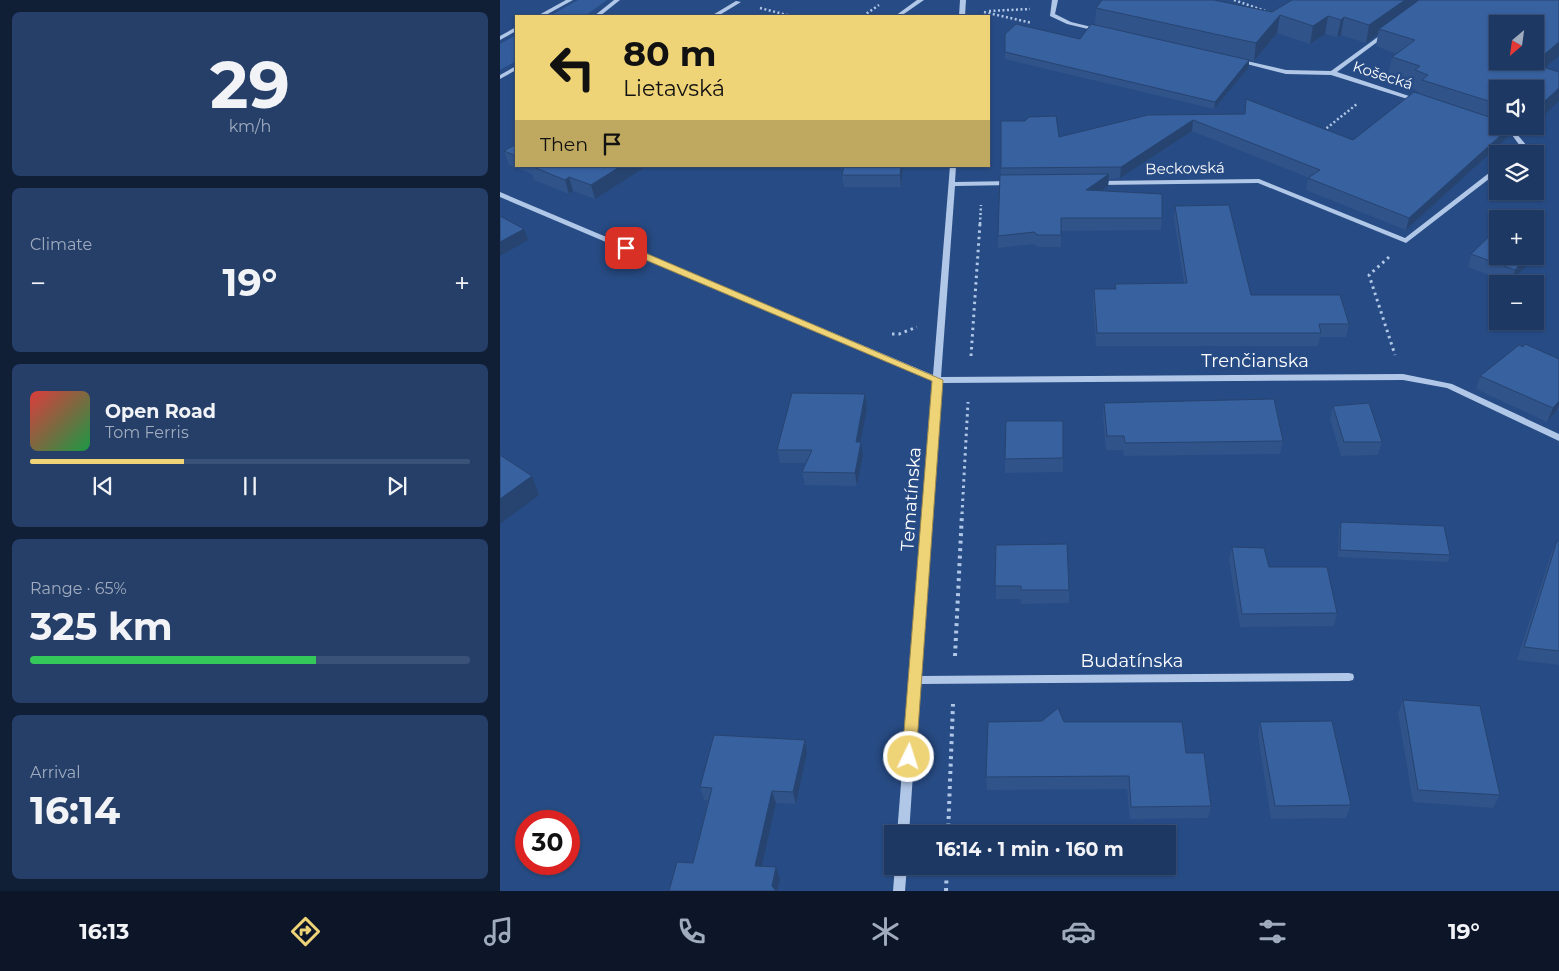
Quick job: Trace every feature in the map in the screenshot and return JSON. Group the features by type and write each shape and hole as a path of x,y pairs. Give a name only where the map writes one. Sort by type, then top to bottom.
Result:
{"street":[{"path":"542,15 570,0"},
{"path":"598,15 617,0"},
{"path":"899,15 921,0"},
{"path":"962,15 963,0"},
{"path":"1055,0 1052,15 1069,23 1106,32"},
{"path":"716,15 738,2"},
{"path":"1229,59 1286,72 1332,73 1392,29"},
{"path":"500,38 515,30"},
{"path":"500,76 515,68"},
{"name":"Košecká","path":"1332,73 1424,103"},
{"path":"1515,135 1523,145"},
{"name":"Tematínska","path":"904,825 953,167"},
{"path":"1406,241 1489,175"},
{"name":"Beckovská","path":"1091,183 1259,181 1406,241"},
{"path":"952,184 1022,183"},
{"path":"500,194 938,380"},
{"name":"Trenčianska","path":"938,380 1403,376 1448,386 1559,438"},
{"name":"Budatínska","path":"915,680 1349,677"},
{"path":"899,891 900,875"}],"path":[{"path":"1234,0 1272,13"},
{"path":"738,2 787,15"},
{"path":"984,12 1052,8"},
{"path":"1262,10 1262,15"},
{"path":"1318,135 1379,87"},
{"path":"948,825 969,379 982,184"},
{"path":"1403,376 1369,275 1406,241"},
{"path":"946,891 947,875"}],"shaded area":[{"path":"578,0 607,0 586,15 552,15"},
{"path":"515,36 515,62 500,70 500,44"}],"building":[{"path":"1102,0 1214,0 1272,12 1292,0 1405,0 1369,25 1344,17 1341,20 1328,16 1313,26 1280,15 1256,43 1096,8"},
{"path":"1419,0 1559,0 1559,42 1544,55 1544,15 1489,15 1489,70 1544,70 1544,67 1559,72 1559,88 1545,101 1544,80 1489,80 1489,101 1422,80 1428,75 1415,70 1420,66 1392,57 1415,40 1379,29"},
{"path":"1016,24 1080,39 1091,24 1249,60 1215,102 1005,52 1005,34"},
{"path":"1414,92 1489,117 1489,135 1501,135 1409,218 1308,178 1320,170 1193,120 1121,167 1001,168 1001,121 1025,121 1029,117 1056,116 1059,137 1148,115 1245,114 1246,99 1353,140"},
{"path":"515,145 515,156 504,151"},
{"path":"533,167 619,167 591,185 569,177 565,180"},
{"path":"844,167 901,167 900,175 842,175"},
{"path":"1109,174 1086,190 1162,194 1162,218 1061,218 1061,235 1038,235 1034,232 998,236 1000,175"},
{"path":"1229,205 1251,295 1340,295 1349,324 1319,324 1321,333 1097,333 1094,289 1116,289 1115,284 1187,283 1175,206"},
{"path":"500,216 524,229 500,242"},
{"path":"1489,237 1489,261 1471,254"},
{"path":"1501,265 1519,265 1515,270"},
{"path":"1525,344 1559,359 1559,401 1553,408 1480,376 1519,345 1523,347"},
{"path":"792,393 865,394 856,442 861,442 855,473 802,472 812,450 777,450"},
{"path":"1274,399 1283,441 1125,443 1124,436 1107,436 1104,403"},
{"path":"1369,403 1382,442 1344,442 1333,406"},
{"path":"1006,421 1063,421 1063,458 1005,459"},
{"path":"500,455 532,476 500,499"},
{"path":"1341,522 1444,526 1450,555 1340,550"},
{"path":"1557,541 1559,541 1559,651 1524,647"},
{"path":"1067,544 1069,590 1021,590 1021,586 995,586 996,545"},
{"path":"1232,547 1264,548 1269,567 1327,567 1337,613 1242,614"},
{"path":"1403,700 1480,706 1500,795 1418,790"},
{"path":"1058,708 1064,722 1182,722 1186,753 1204,753 1211,806 1131,807 1129,776 986,777 988,722 1042,721"},
{"path":"1332,721 1351,805 1275,806 1260,722"},
{"path":"714,735 805,740 793,792 772,791 755,866 776,867 772,886 776,891 669,891 677,862 693,863 712,788 700,787"}],"route":[{"path":"626,248 938,380 909,757"}]}
